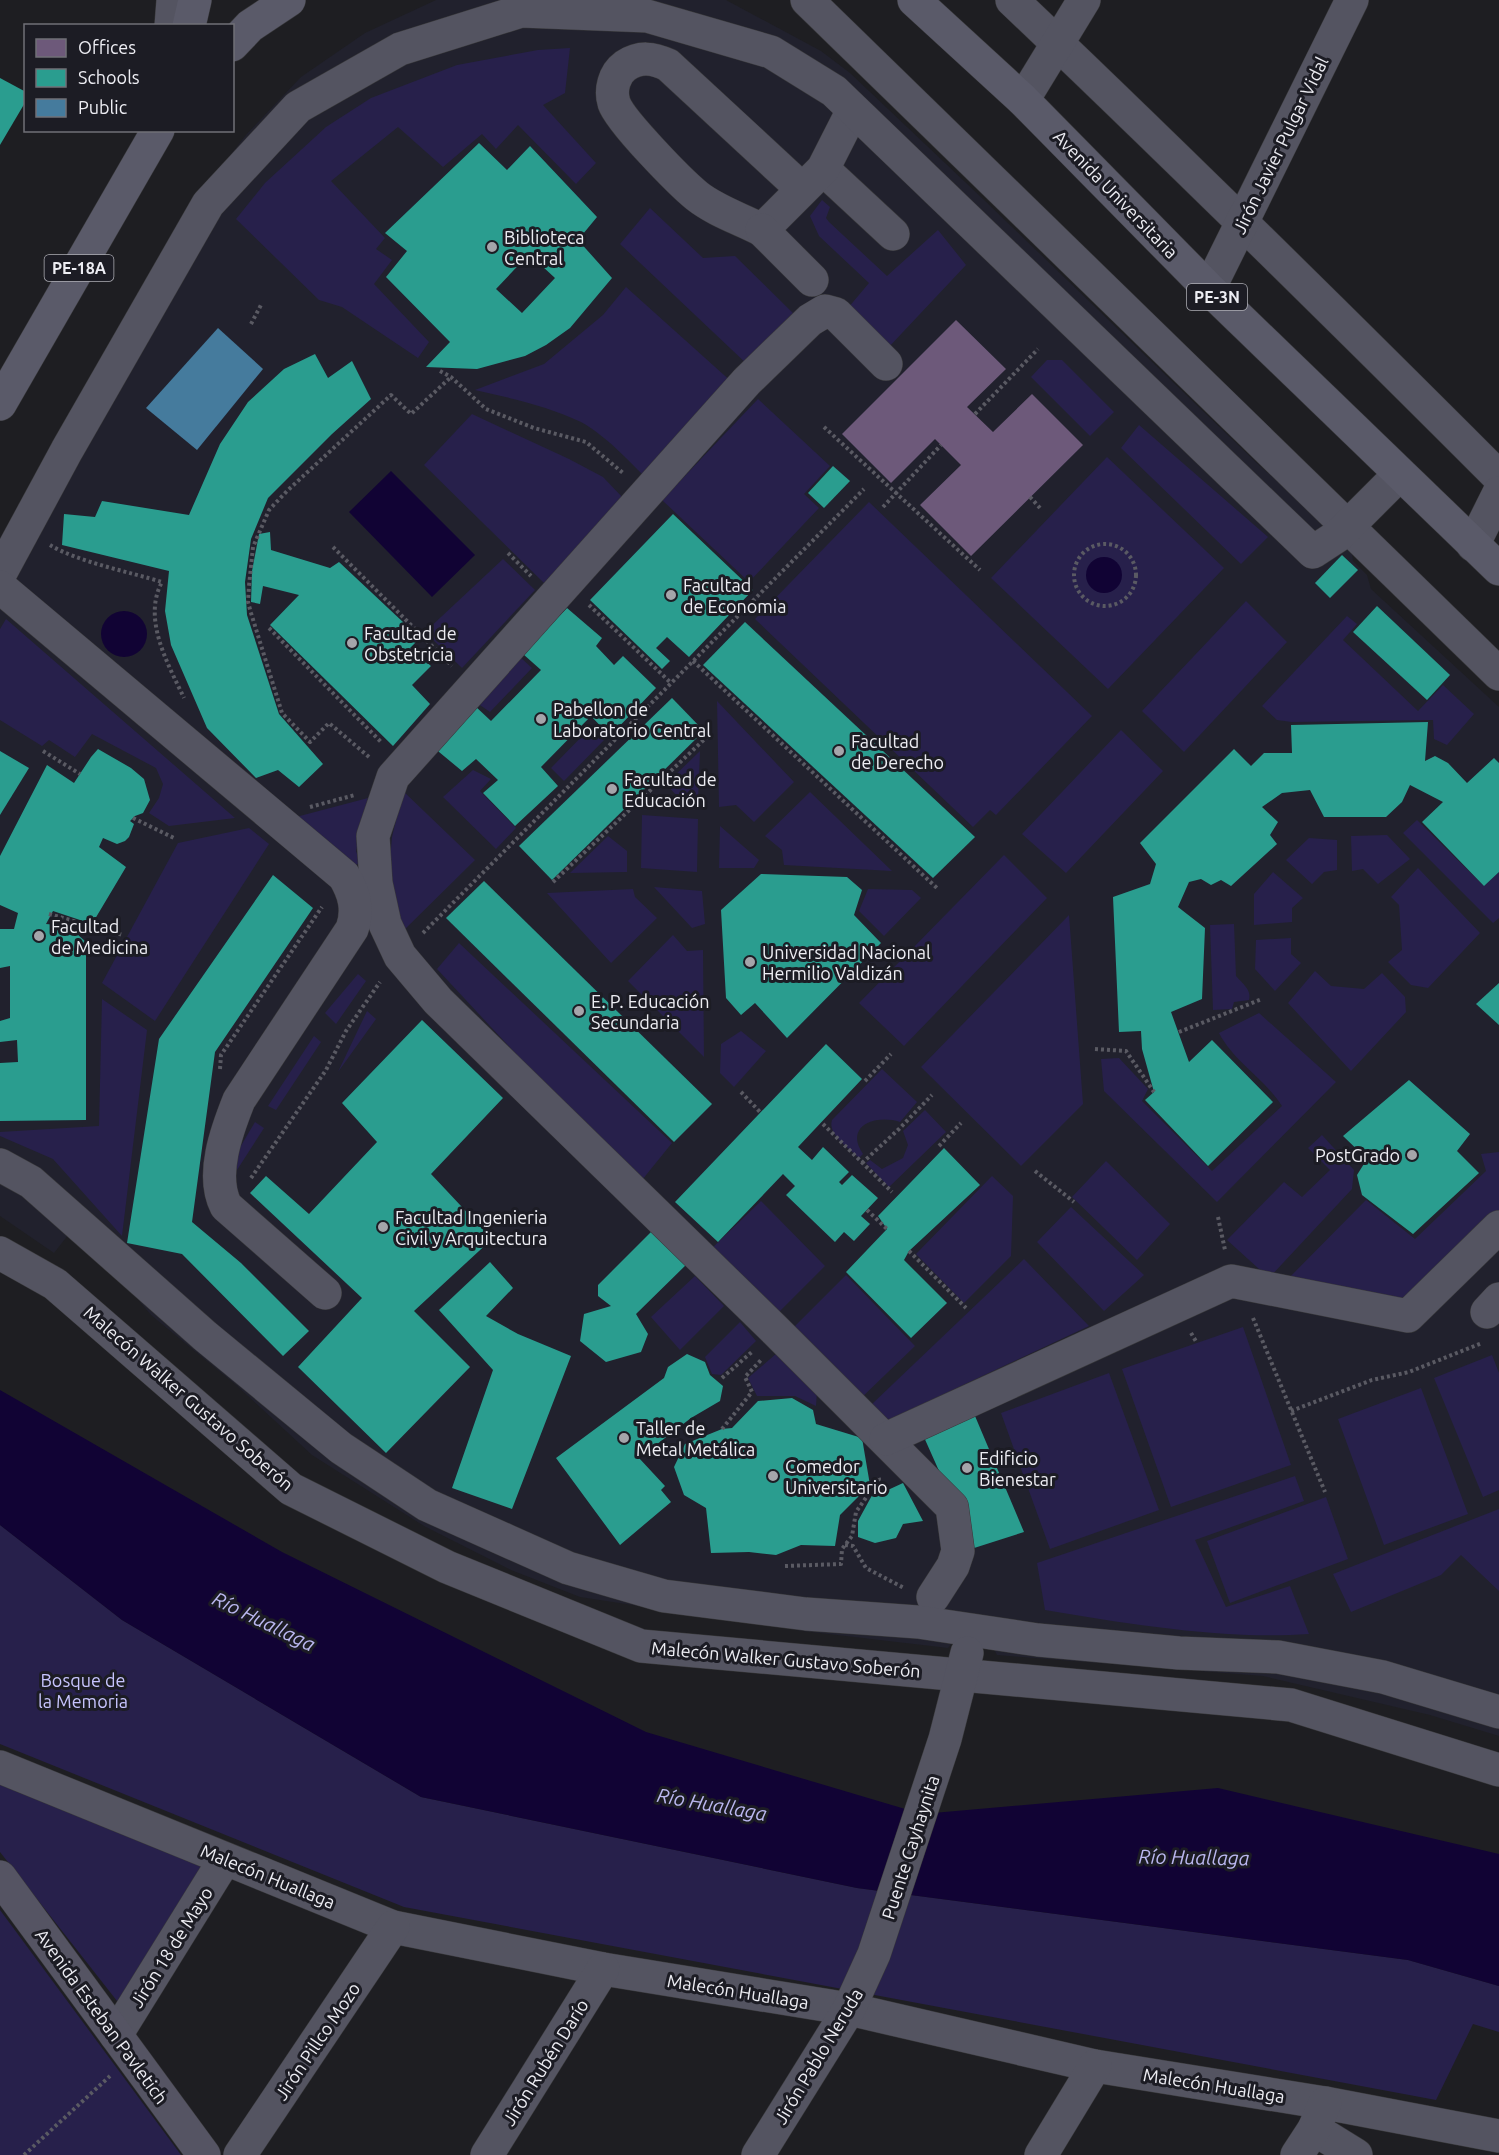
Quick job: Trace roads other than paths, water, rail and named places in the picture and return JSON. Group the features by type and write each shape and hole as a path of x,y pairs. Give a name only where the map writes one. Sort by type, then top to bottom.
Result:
{"highway":[{"path":"189,24 195,0"},
{"path":"234,43 250,26 290,0"},
{"path":"887,0 937,23"},
{"name":"PE-3N","path":"914,0 937,23"},
{"name":"Avenida Universitaria","path":"937,23 1023,100 1209,289 1499,570"},
{"name":"PE-18A","path":"0,404 157,132"}],"main road":[{"name":"Avenida Esteban Pavletich","path":"0,1877 204,2155"}],"street":[{"path":"171,24 173,0"},
{"path":"807,0 1499,674"},
{"path":"1012,0 1289,267 1499,477"},
{"path":"1023,100 1084,0"},
{"name":"Jirón Javier Pulgar Vidal","path":"1209,289 1352,0"},
{"path":"0,574 67,450 208,204 298,107 400,50 521,11 647,15 771,52 834,91 1313,552 1339,535 1400,474"},
{"path":"812,280 762,230 715,207 698,196 669,170 621,115 614,103 613,86 624,67 638,59 655,59 668,65 812,179 893,234"},
{"path":"762,230 812,179 853,110"},
{"path":"886,364 836,314 825,311 810,320 747,381 474,687 386,775 373,836 376,883 385,924 400,956 438,1001 780,1335 881,1454 952,1507 958,1551 953,1566 933,1596"},
{"path":"1473,545 1499,493"},
{"path":"0,587 344,876 351,888 356,917 352,929 239,1100 220,1163 220,1195 226,1206 325,1293"},
{"path":"0,1165 31,1182 205,1336 341,1448 427,1504 568,1568 675,1598 806,1614 918,1622 1038,1640 1179,1653 1278,1657 1383,1677 1499,1712"},
{"path":"881,1454 1231,1281 1408,1316 1499,1227"},
{"name":"Malecón Walker Gustavo Soberón","path":"0,1253 56,1284 291,1489 447,1567 641,1646 1291,1705 1499,1770"},
{"name":"Puente Cayhaynita","path":"874,1954 945,1740 970,1642"},
{"name":"Malecón Huallaga","path":"0,1767 393,1927 603,1969 849,2009 1095,2066 1312,2129 1499,2136"},
{"name":"Jirón 18 de Mayo","path":"124,2046 225,1858"},
{"name":"Jirón Pillco Mozo","path":"240,2155 393,1927"},
{"name":"Jirón Pablo Neruda","path":"758,2155 849,2009 874,1954"},
{"name":"Jirón Rubén Darío","path":"487,2155 603,1969"},
{"path":"1041,2155 1095,2066"},
{"path":"1312,2129 1356,2155"}],"water":[{"path":"391,471 475,555 432,597 349,512"},
{"path":"1104,557 1117,562 1122,575 1117,588 1104,593 1091,588 1086,575 1091,562"},
{"path":"124,611 140,618 147,634 140,650 124,657 108,650 101,634 108,618"},
{"name":"Río Huallaga","path":"0,1390 282,1552 646,1732 922,1814 1218,1788 1499,1854 1499,1986 1408,1960 857,1888 421,1797 122,1620 0,1525"}],"place":[{"name":"Biblioteca Central","path":"492,247"},
{"name":"Facultad de Economia","path":"671,595"},
{"name":"Facultad de Obstetricia","path":"352,643"},
{"name":"Pabellon de Laboratorio Central","path":"541,719"},
{"name":"Facultad de Derecho","path":"839,751"},
{"name":"Facultad de Educación","path":"612,789"},
{"name":"Facultad de Medicina","path":"39,936"},
{"name":"Universidad Nacional Hermilio Valdizán","path":"750,962"},
{"name":"E. P. Educación Secundaria","path":"579,1011"},
{"name":"PostGrado","path":"1412,1155"},
{"name":"Facultad Ingenieria Civil y Arquitectura","path":"383,1227"},
{"name":"Taller de Metal Metálica","path":"624,1438"},
{"name":"Edificio Bienestar","path":"967,1468"},
{"name":"Comedor Universitario","path":"773,1476"}],"park label":[{"name":"Bosque de la Memoria","path":"83,1690"}]}
